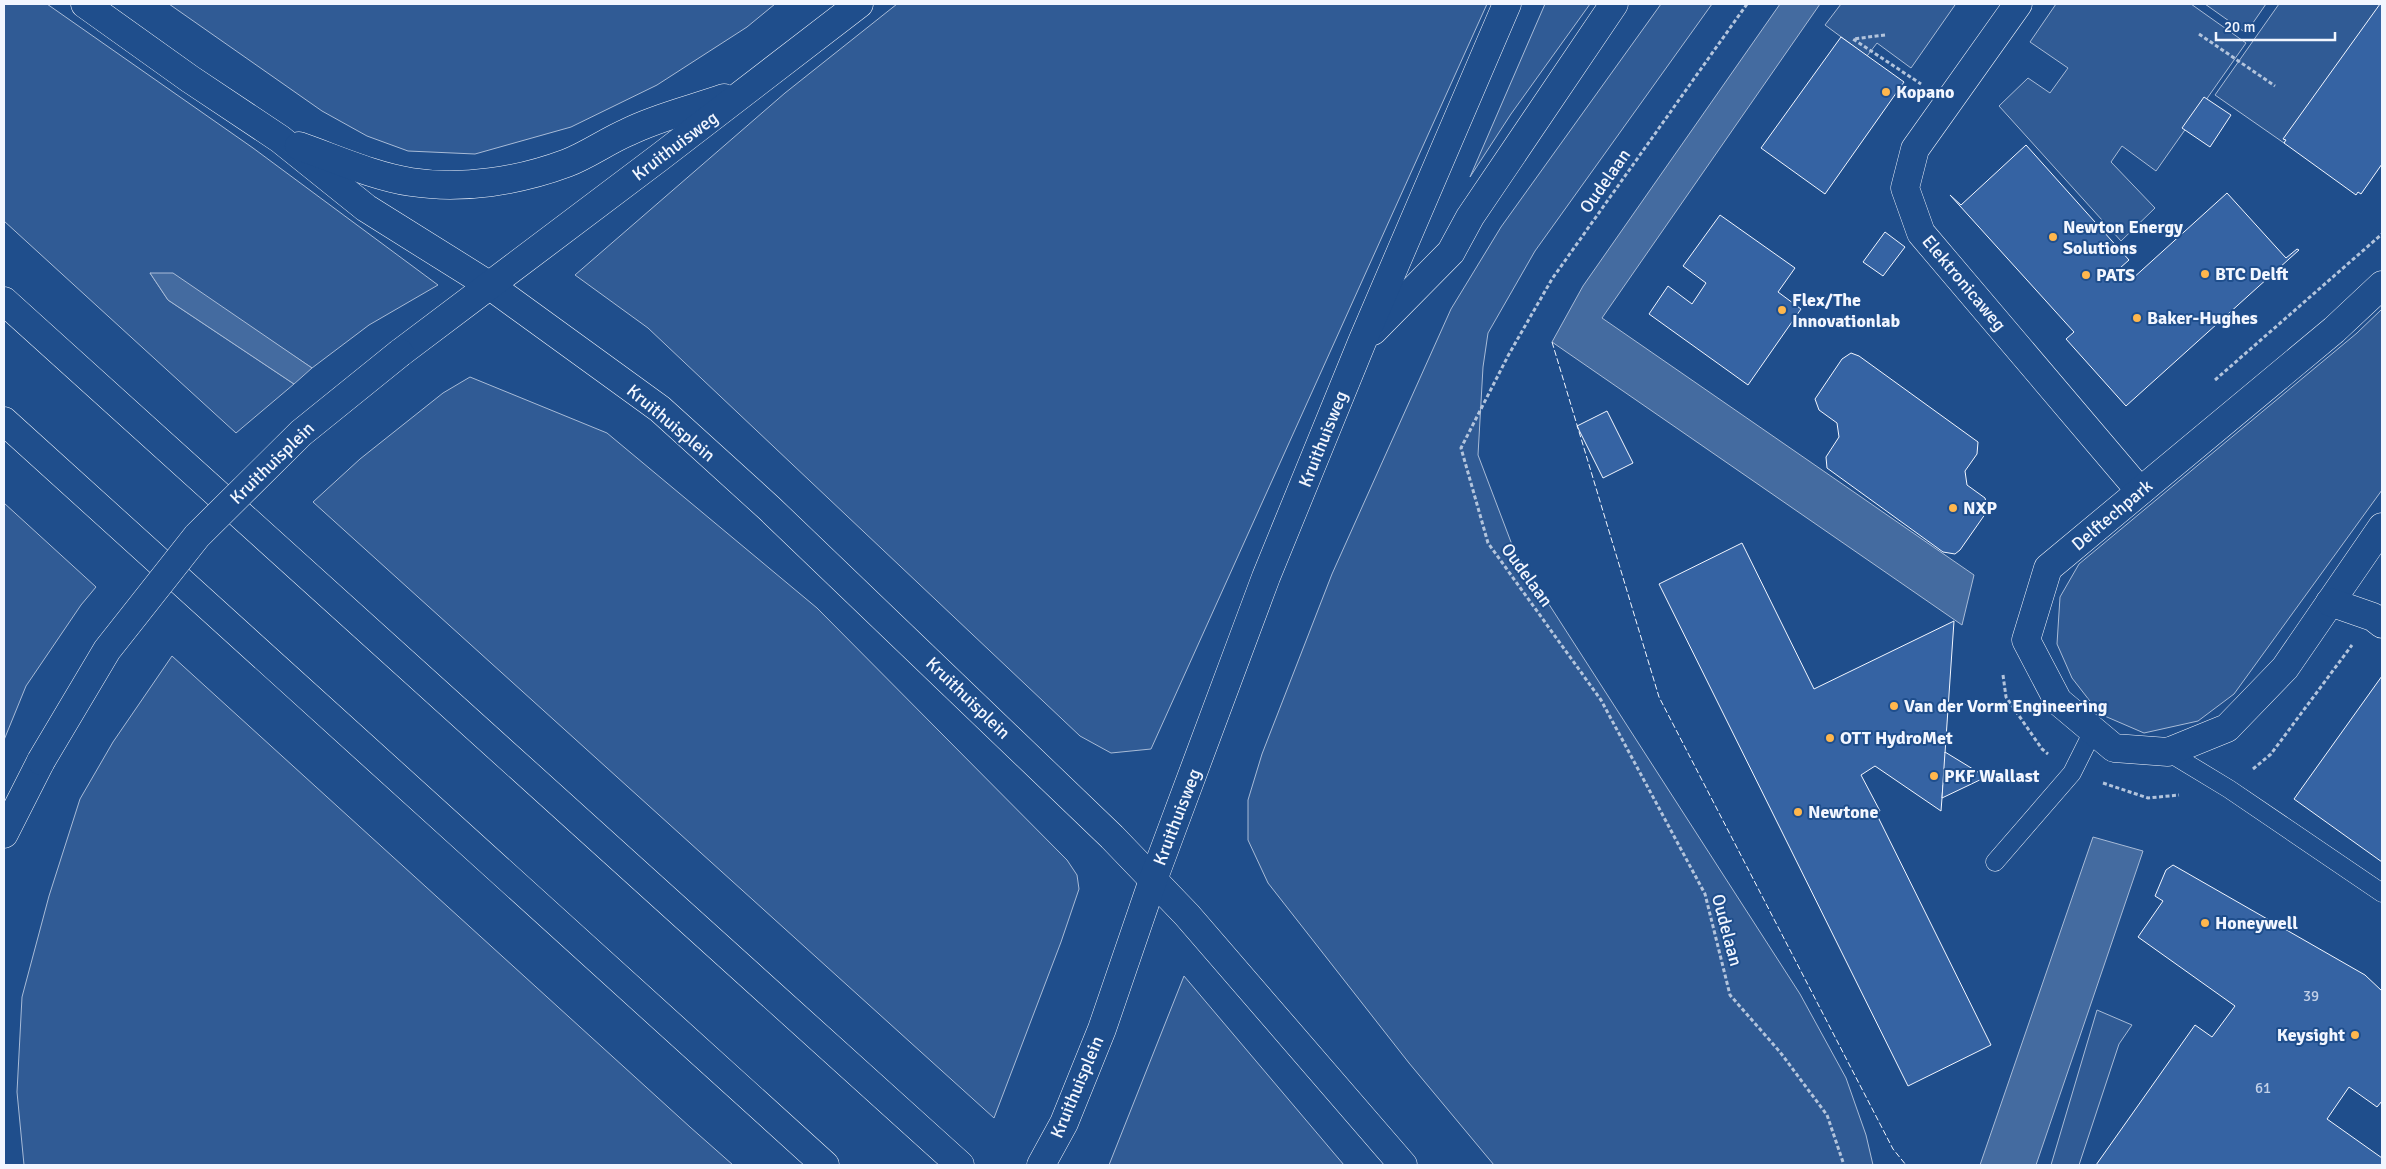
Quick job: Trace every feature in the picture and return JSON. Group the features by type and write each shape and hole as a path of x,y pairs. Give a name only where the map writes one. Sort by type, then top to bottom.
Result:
{"main road":[{"path":"85,4 190,79 280,139 366,208 489,285"},
{"name":"Kruithuisweg","path":"489,285 859,4"},
{"name":"Kruithuisweg","path":"1153,880 1266,577 1362,342 1507,4"},
{"path":"1362,342 1451,252 1470,217 1614,4"},
{"name":"Elektronicaweg","path":"2018,4 1915,150 1905,188 1921,233 2140,491"},
{"path":"280,139 382,175 411,182 444,185 480,184 525,175 568,163 629,131 747,90"},
{"name":"Kruithuisplein","path":"4,834 41,761 108,650 197,536 300,433 489,285 660,409 769,508 997,725 1112,837 1153,880 1102,1029 1064,1123 1041,1165"},
{"name":"Delftechpark","path":"2382,285 2334,330 2048,568 2026,640 2058,701 2114,748 2168,752 2227,728 2285,668 2382,527"},
{"path":"4,301 960,1165"},
{"path":"4,421 825,1165"},
{"path":"2330,602 2378,620"},
{"path":"1153,880 1280,1022 1403,1165"}],"lane":[{"path":"1995,862 2072,773 2093,731"},
{"name":"Delftechpark","path":"2168,752 2229,789 2382,893"}],"path":[{"name":"Oudelaan","path":"1747,4 1552,279 1509,354 1462,448 1488,543 1601,700 1705,894 1730,995 1780,1052 1826,1115 1844,1165"},
{"path":"2199,34 2275,86"},
{"path":"1885,35 1853,39 1923,85"},
{"path":"2213,382 2382,234"},
{"path":"2002,670 2006,697 2011,705 2042,750 2072,773 2148,798 2229,789 2271,754 2378,620"}],"shaded area":[{"path":"4,4 47,4 253,148 438,285 369,325 312,368 258,332 150,273 168,300 294,384 236,433 4,221"},
{"path":"169,4 775,4 747,27 657,85 571,127 475,154 408,151 367,136 322,111"},
{"path":"897,4 1487,4 1151,749 1111,753 1080,736 648,328 575,275 785,93"},
{"path":"1545,4 1590,4 1511,114 1470,177"},
{"path":"1661,4 1712,4 1535,251 1488,333 1483,367 1478,455 1514,550 1800,994 1846,1078 1866,1135 1873,1165 1494,1165 1409,1063 1268,883 1248,840 1248,800 1262,754 1332,574 1451,309 1501,227"},
{"path":"1780,4 1820,4 1602,318 1974,575 1962,625 1552,342 1583,286"},
{"path":"1841,4 1955,5 1911,68 1877,43 1867,56 1825,25"},
{"path":"2056,4 2191,4 2246,43 2156,171 2122,146 2111,162 2155,208 2121,241 1999,106 2028,78 2050,93 2068,68 2030,42"},
{"path":"2205,4 2266,4 2246,33"},
{"path":"2279,4 2382,4 2284,143 2215,95"},
{"path":"150,273 173,273 312,368 294,384 168,300"},
{"path":"2382,309 2382,490 2234,694 2198,721 2144,733 2100,714 2072,678 2057,644 2060,597 2079,564 2357,333"},
{"path":"470,377 607,433 817,608 1067,860 1077,875 1079,889 1061,942 994,1118 313,502 360,459 443,393"},
{"path":"4,503 96,587 81,605 26,686 4,740"},
{"path":"172,656 733,1165 24,1165 17,1092 22,997 49,896 80,799 113,742"},
{"path":"2093,837 2143,851 2036,1165 1980,1165"},
{"path":"1184,976 1344,1165 1109,1165"},
{"path":"2097,1010 2132,1025 2119,1044 2079,1165 2051,1165"}],"building":[{"path":"2380,4 2382,4 2382,164 2361,194 2358,192 2356,195 2284,143 2286,140 2283,139"},
{"path":"1841,37 1904,82 1825,194 1761,148"},
{"path":"2204,97 2231,115 2210,147 2182,128"},
{"name":"BTC Delft","path":"2026,145 2129,260 2120,268 2131,280 2227,193 2286,258 2297,249 2299,250 2126,406 2066,339 2074,332 1950,195 1961,205"},
{"path":"1720,215 1795,268 1778,292 1801,309 1748,385 1649,314 1668,286 1692,304 1706,283 1683,266"},
{"path":"1885,232 1905,247 1883,276 1863,262"},
{"path":"1851,353 1859,356 1978,442 1977,454 1965,471 1967,485 1985,498 1988,510 1960,550 1955,554 1943,552 1827,468 1826,457 1839,437 1837,423 1819,410 1815,399 1842,359"},
{"path":"1607,411 1633,463 1603,478 1577,426"},
{"path":"1742,543 1814,689 1954,621 1945,753 1972,771 1943,785 1941,811 1875,766 1861,775 1880,811 1876,813 1991,1045 1908,1086 1659,584"},
{"path":"2382,676 2382,862 2294,799"},
{"path":"1945,752 1986,777 1942,798"},
{"path":"2173,865 2365,975 2382,991 2382,1101 2377,1107 2349,1087 2327,1119 2382,1158 2382,1165 2096,1165 2195,1025 2212,1037 2235,1006 2138,937 2163,901 2155,896 2166,870"}],"fence":[{"path":"1552,342 1659,697 1893,1149 1906,1165"}],"place":[{"name":"Kopano","path":"1886,92"},
{"name":"Newton Energy Solutions","path":"2053,237"},
{"name":"BTC Delft","path":"2205,274"},
{"name":"PATS","path":"2086,275"},
{"name":"Flex/The Innovationlab","path":"1782,310"},
{"name":"Baker-Hughes","path":"2137,318"},
{"name":"NXP","path":"1953,508"},
{"name":"Van der Vorm Engineering","path":"1894,706"},
{"name":"OTT HydroMet","path":"1830,738"},
{"name":"PKF Wallast","path":"1934,776"},
{"name":"Newtone","path":"1798,812"},
{"name":"Honeywell","path":"2205,923"},
{"name":"Keysight","path":"2355,1035"}]}
